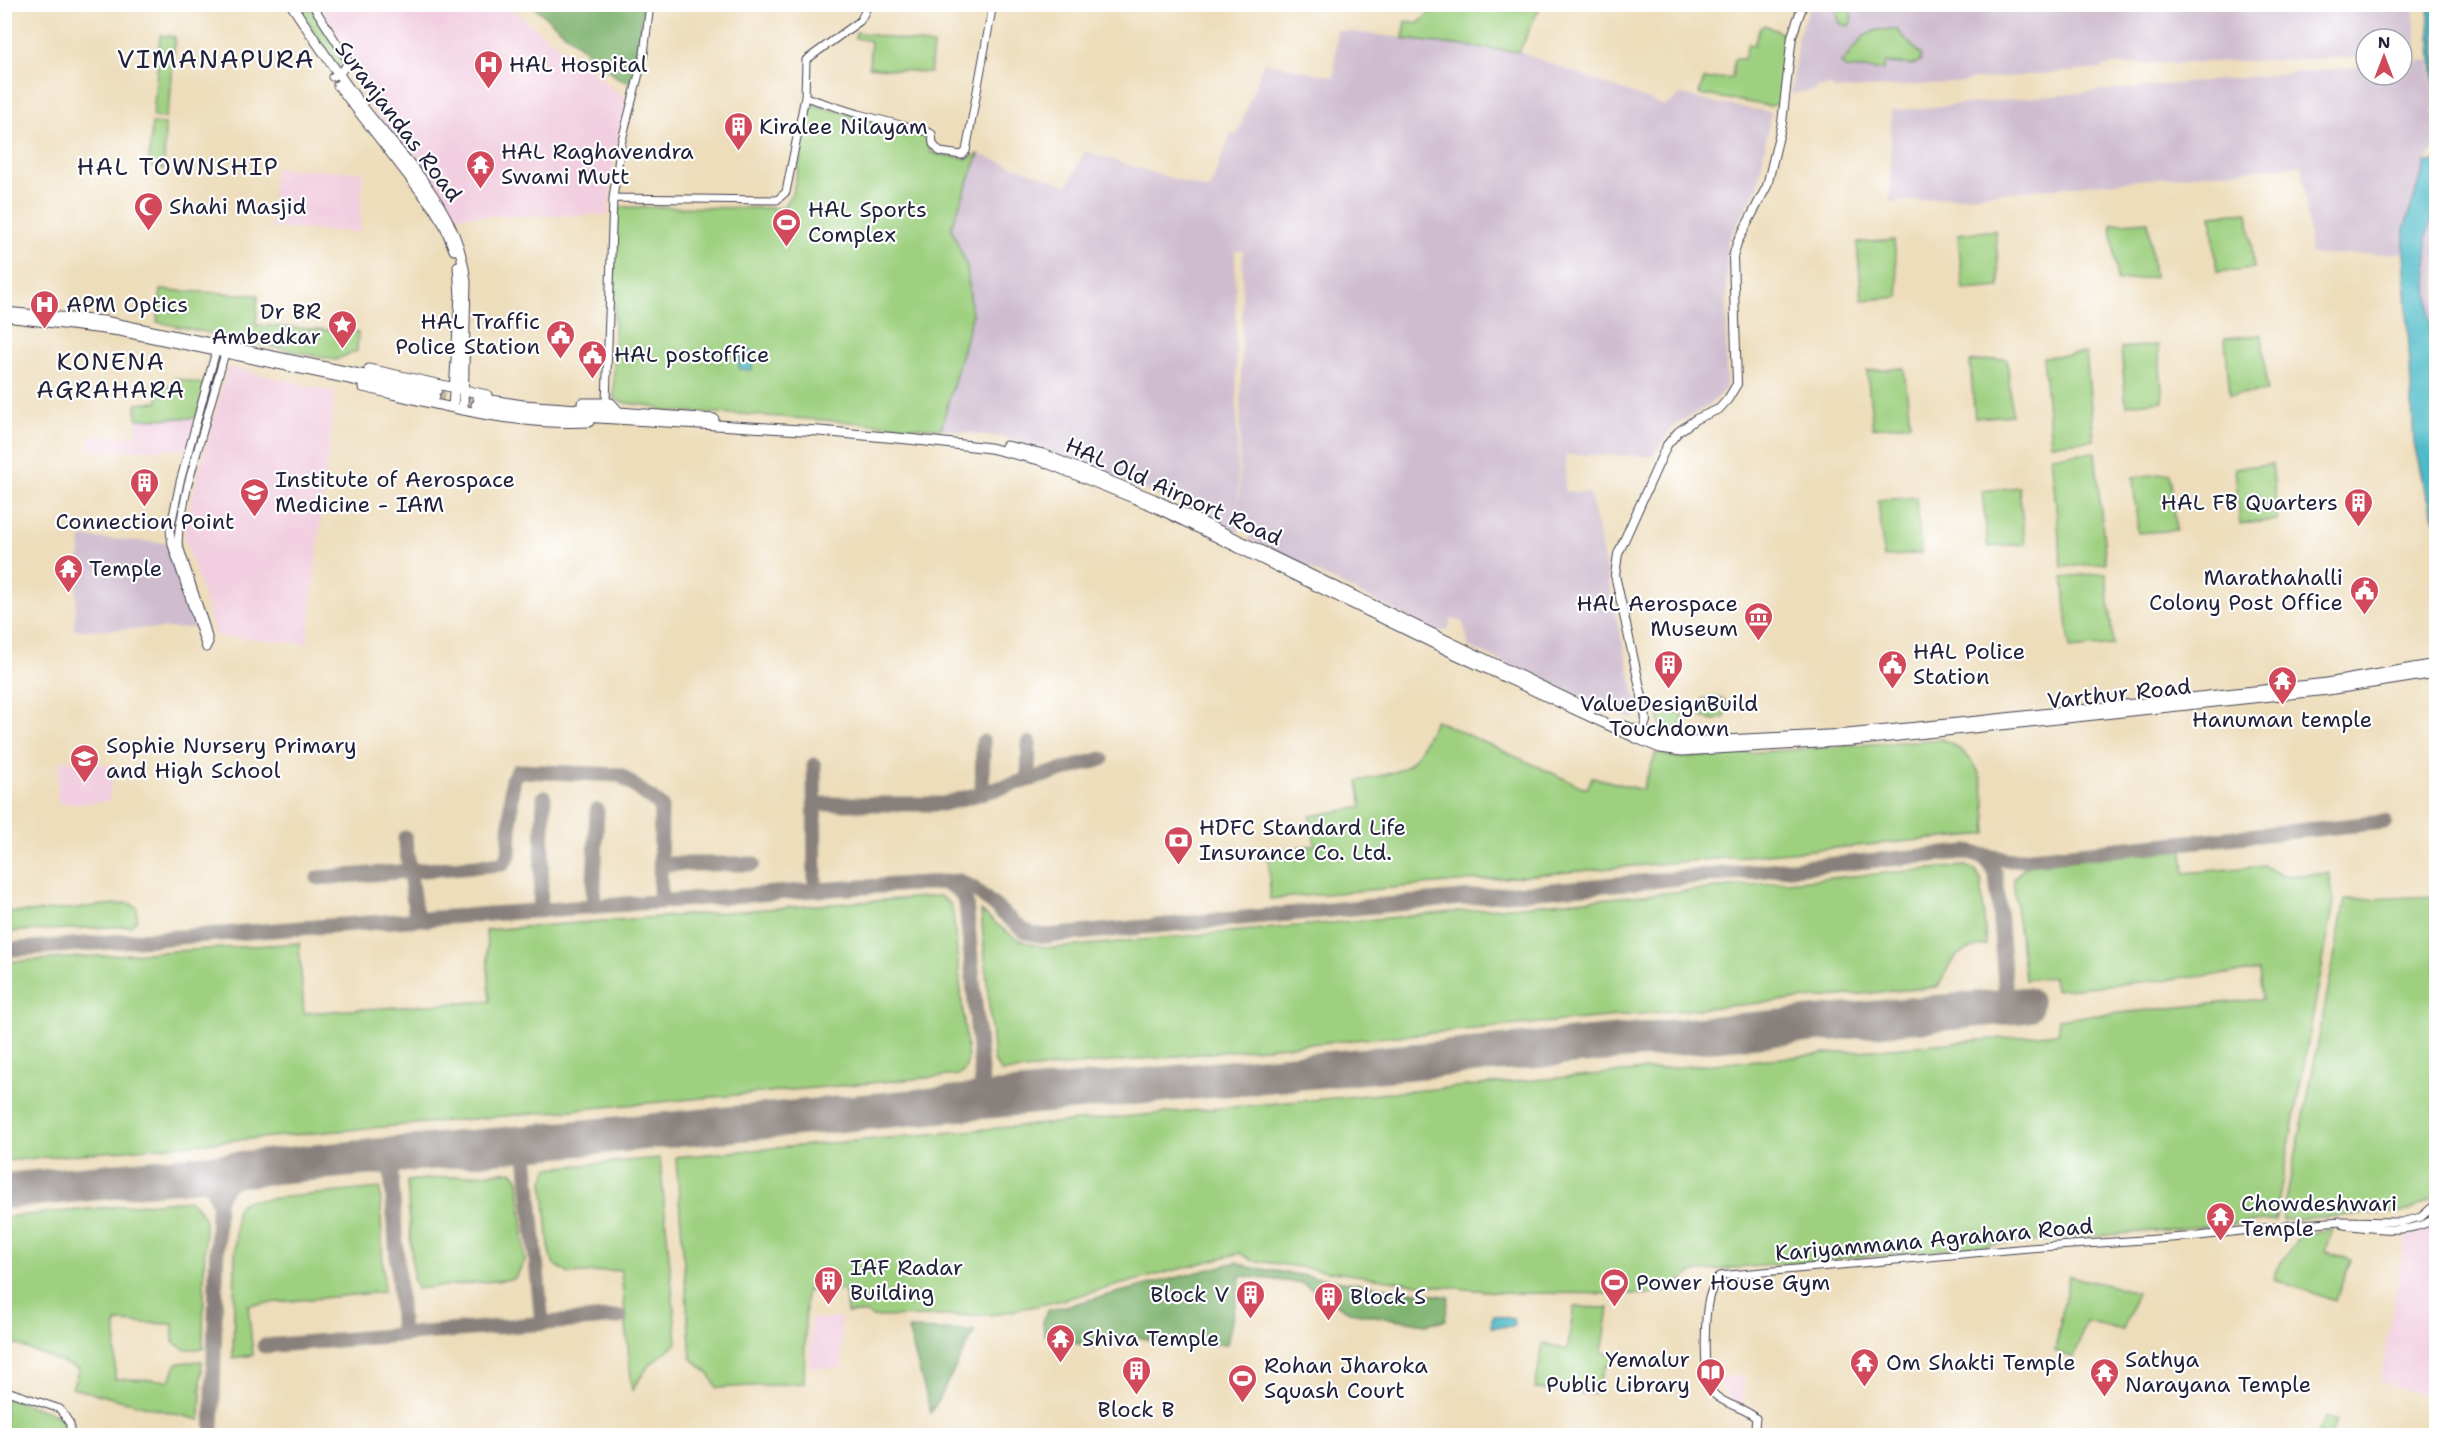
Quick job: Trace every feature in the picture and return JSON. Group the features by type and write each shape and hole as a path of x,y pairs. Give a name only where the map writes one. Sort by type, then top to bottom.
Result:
{"main road":[{"name":"Suranjandas Road","path":"284,4 334,75 423,181 449,220 464,267 466,281 460,388 464,410"},
{"name":"Suranjandas Road","path":"291,4 334,75"},
{"path":"1640,736 1646,710 1615,575 1618,554 1667,445 1678,432 1696,419 1719,409 1737,384 1733,257 1737,243 1767,186 1782,123 1792,36 1803,4"},
{"path":"7,315 104,321 345,375 359,387 464,410 520,419 574,423 608,422 616,415"},
{"path":"7,315 120,331 436,393"},
{"path":"345,375 355,368 371,369 519,399 611,403 616,415"},
{"name":"Suranjandas Road","path":"453,408 460,388"},
{"path":"477,402 616,415"},
{"name":"HAL Old Airport Road","path":"616,415 820,425 990,443 1043,453 1159,505 1640,736"},
{"name":"HAL Old Airport Road","path":"1159,505 1444,649 1628,734"},
{"name":"Varthur Road","path":"1628,734 1682,742 1851,733 2327,683 2436,664"},
{"name":"Varthur Road","path":"1640,736 1660,748 1682,751 1851,741 2328,690 2436,673"}],"street":[{"path":"312,4 348,62 341,72 334,75"},
{"path":"606,403 613,198 621,144 644,54 650,4"},
{"path":"613,198 777,200 783,197 786,192 805,97 806,60 860,21 869,4"},
{"path":"805,97 858,114 928,132 932,134 933,144 940,152 962,155 966,152 993,4"},
{"path":"220,352 188,484 178,543 206,629 209,642 206,648 171,543 170,530 180,482 220,352"},
{"name":"Kariyammana Agrahara Road","path":"1754,1436 1756,1418 1714,1395 1710,1388 1704,1341 1708,1301 1719,1276 2341,1221 2411,1221 2421,1217 2436,1204"},
{"path":"2326,1223 2370,1228 2400,1228 2413,1227 2436,1217"},
{"path":"4,1390 60,1409 70,1424 70,1436"}],"shaded area":[{"name":"HAL Hospital","path":"317,5 507,5 626,99 614,162 608,215 455,216 412,157 360,95 367,83"},
{"path":"1811,5 2413,5 2418,55 2414,55 2414,27 2354,27 2354,57 2114,65 2103,66 2102,69 1967,82 1834,90 1833,86 1818,87 1814,91 1791,94 1798,37"},
{"path":"1337,30 1519,52 1665,106 1682,94 1710,102 1771,112 1758,186 1727,243 1726,388 1708,406 1672,428 1653,456 1566,455 1565,491 1590,493 1616,617 1639,709 1637,716 1632,719 1469,647 1463,622 1451,619 1449,628 1436,631 1249,539 1252,527 1248,519 1243,518 1238,534 1193,509 1039,447 1006,438 941,429 972,316 967,267 951,227 979,154 1068,185 1084,151 1209,190 1231,134 1237,135 1264,62 1334,77","holes":["1235,251 1243,251 1239,500"]},
{"path":"2430,60 2436,144 2426,162 2404,228 2404,253 2311,255 2302,165 1890,203 1891,111 2354,67 2354,87 2414,87 2414,61"},
{"path":"274,168 363,172 360,232 271,228"},
{"path":"2436,202 2436,462 2426,238"},
{"name":"Institute of Aerospace Medicine - IAM","path":"228,367 335,392 307,644 216,636 184,536 191,499"},
{"path":"196,418 186,449 91,451 91,436 137,436 137,419"},
{"path":"81,537 167,543 197,628 74,630"},
{"name":"Sophie Nursery Primary and High School","path":"60,760 113,765 109,801 78,804 57,803"},
{"path":"2436,1221 2436,1399 2380,1382 2406,1234"},
{"path":"841,1318 842,1368 810,1368 811,1319"},
{"path":"1744,1376 1743,1404 1734,1402 1722,1390 1717,1377"}],"green space":[{"path":"1516,4 1539,9 1519,52 1403,39 1406,21 1419,23 1437,5"},
{"path":"296,5 309,5 344,61 342,67 336,66"},
{"path":"532,5 643,5 635,78 631,83 619,79"},
{"path":"1835,5 1850,5 1852,19 1849,26 1840,24"},
{"path":"1765,25 1789,37 1781,103 1770,106 1699,94 1704,79 1732,78 1734,59 1744,59 1748,44 1754,45 1760,28"},
{"path":"1896,29 1921,55 1920,62 1913,65 1886,63 1883,70 1845,68 1841,64 1864,36 1877,30"},
{"path":"856,32 933,45 930,73 869,67 871,41 855,38"},
{"path":"160,35 175,37 170,100 165,118 153,117"},
{"name":"HAL Sports Complex","path":"811,104 925,135 931,153 967,159 979,154 951,227 967,267 972,316 941,429 741,414 663,411 614,398 615,207 782,208 793,192"},
{"path":"152,123 165,124 164,169 152,167 149,160"},
{"path":"2248,212 2254,268 2217,272 2211,215"},
{"path":"2148,221 2154,277 2117,281 2111,224"},
{"path":"1995,230 2000,287 1963,290 1958,234"},
{"path":"1894,240 1899,297 1862,300 1857,243"},
{"path":"161,290 258,295 256,325 358,332 357,351 335,360 157,322"},
{"path":"2262,335 2267,391 2230,395 2225,338"},
{"path":"2158,345 2163,401 2126,405 2121,348"},
{"path":"2086,353 2094,440 2051,444 2043,357"},
{"path":"2007,358 2012,415 1975,418 1970,362"},
{"path":"1904,368 1910,424 1873,428 1867,371"},
{"path":"175,378 206,385 196,418 137,419 136,404 158,402 159,384 174,386"},
{"path":"2095,452 2106,563 2062,567 2051,456"},
{"path":"2272,464 2278,520 2240,524 2235,468"},
{"path":"2170,473 2176,530 2138,533 2133,477"},
{"path":"2019,487 2025,544 1988,547 1982,491"},
{"path":"1916,497 1921,553 1884,557 1878,500"},
{"path":"2106,573 2113,645 2070,649 2063,577"},
{"path":"1703,699 1725,700 1727,703 1725,717 1715,720 1702,717 1700,710"},
{"path":"1658,711 1683,712 1683,732 1661,732"},
{"path":"1435,720 1587,789 1592,777 1642,790 1656,753 1676,758 1942,739 1968,757 1976,767 1983,790 1987,834 1270,899 1269,852 1315,845 1310,816 1362,807 1358,781 1400,770 1408,765 1420,750"},
{"path":"2183,850 2185,873 2264,866 2283,876 2329,873 2334,902 2275,1220 1693,1272 1669,1290 1657,1294 1505,1293 1410,1283 1251,1260 1240,1253 1050,1303 990,1315 872,1317 867,1313 847,1313 845,1290 806,1291 804,1383 717,1388 710,1375 691,1358 676,1157 2059,1033 2058,1019 2262,999 2259,971 2055,990 2053,977 2025,980 2013,879 2028,864"},
{"path":"1965,866 1975,870 1981,880 1986,945 1970,949 1956,957 1937,987 1001,1072 994,1061 981,911 1014,937 1031,944 1053,948"},
{"path":"940,896 950,904 953,914 968,1060 964,1071 959,1075 5,1161 5,962 299,943 304,1013 490,1001 486,930"},
{"path":"2436,896 2436,1193 2431,1199 2409,1211 2282,1220 2345,900"},
{"path":"129,903 137,908 137,919 131,926 5,932 5,912"},
{"path":"660,1158 677,1343 649,1365 632,1390 621,1270 569,1274 554,1264 550,1256 543,1181 548,1168"},
{"path":"512,1171 519,1180 525,1261 514,1279 417,1289 413,1278 407,1181"},
{"path":"380,1188 384,1292 248,1305 253,1355 233,1358 236,1211 239,1205 246,1201"},
{"path":"188,1200 196,1205 205,1220 203,1349 184,1349 173,1342 173,1324 116,1322 115,1379 170,1380 177,1363 202,1361 200,1420 72,1388 79,1369 5,1340 5,1217"},
{"path":"2332,1229 2325,1251 2351,1260 2335,1301 2274,1279 2276,1270 2300,1235"},
{"path":"1237,1262 1248,1267 1449,1297 1445,1320 1426,1324 1349,1312 1302,1283 1241,1276 1227,1344 1166,1345 1135,1336 1097,1341 1095,1348 1044,1335 1043,1321 1047,1311"},
{"path":"2069,1276 2137,1292 2123,1330 2086,1321 2074,1358 2055,1351"},
{"path":"1574,1307 1609,1308 1602,1353 1618,1354 1616,1360 1605,1367 1594,1394 1535,1389 1543,1343 1567,1350"},
{"path":"908,1329 975,1331 931,1413"},
{"path":"5,1397 57,1415 64,1423 65,1435 5,1435"},
{"path":"2325,1417 2337,1422 2331,1435 2316,1435"}],"water":[{"path":"2428,5 2436,5 2436,109"},
{"path":"2426,162 2436,162 2436,202 2426,238 2436,462 2436,522 2423,483 2414,443 2404,253 2404,229"},
{"path":"740,350 752,350 752,370 739,369"},
{"path":"1493,1315 1513,1319 1514,1326 1491,1327"}],"taxiway":[{"path":"982,793 983,742"},
{"path":"1028,780 1029,743"},
{"path":"815,804 943,804 1102,759"},
{"path":"814,765 815,890"},
{"path":"318,878 503,864 509,855 512,780 518,771 620,775 661,806 660,902"},
{"path":"540,911 544,797"},
{"path":"593,907 597,810"},
{"path":"1981,855 2011,860 2385,822"},
{"path":"405,838 415,910 419,917 428,920"},
{"path":"4,950 960,881 973,888 1023,930 1046,936 1966,852 1984,858 1996,874 2007,1007"},
{"path":"660,862 666,864 753,864"},
{"path":"944,883 958,889 966,902 982,1082 986,1092 996,1100"},
{"path":"970,1102 980,1093 982,1082"},
{"path":"525,1143 542,1323"},
{"path":"390,1155 402,1335"},
{"path":"218,1202 230,1183 247,1169"},
{"path":"192,1174 212,1188 218,1202 212,1436"},
{"path":"264,1346 620,1317"}],"runway":[{"path":"4,1191 2025,1005"}],"tunnel":[{"path":"437,390 478,398"},
{"path":"435,397 476,405"}],"place":[{"name":"HAL Hospital","path":"488,90"},
{"name":"Kiralee Nilayam","path":"738,152"},
{"name":"HAL Raghavendra Swami Mutt","path":"480,190"},
{"name":"Shahi Masjid","path":"148,232"},
{"name":"HAL Sports Complex","path":"787,248"},
{"name":"APM Optics","path":"45,330"},
{"name":"Dr BR Ambedkar","path":"342,350"},
{"name":"HAL Traffic Police Station","path":"561,360"},
{"name":"HAL postoffice","path":"593,380"},
{"name":"Connection Point","path":"145,508"},
{"name":"Institute of Aerospace Medicine - IAM","path":"254,518"},
{"name":"HAL FB Quarters","path":"2359,528"},
{"name":"Temple","path":"68,594"},
{"name":"Marathahalli Colony Post Office","path":"2364,616"},
{"name":"HAL Aerospace Museum","path":"1759,642"},
{"name":"ValueDesignBuild Touchdown","path":"1669,690"},
{"name":"HAL Police Station","path":"1892,690"},
{"name":"Hanuman temple","path":"2282,706"},
{"name":"Sophie Nursery Primary and High School","path":"85,784"},
{"name":"HDFC Standard Life Insurance Co. Ltd.","path":"1178,866"},
{"name":"Chowdeshwari Temple","path":"2220,1242"},
{"name":"IAF Radar Building","path":"829,1306"},
{"name":"Power House Gym","path":"1615,1308"},
{"name":"Block V","path":"1250,1320"},
{"name":"Block S","path":"1329,1322"},
{"name":"Shiva Temple","path":"1061,1364"},
{"name":"Om Shakti Temple","path":"1865,1388"},
{"name":"Block B","path":"1136,1396"},
{"name":"Yemalur Public Library","path":"1711,1398"},
{"name":"Sathya Narayana Temple","path":"2104,1398"},
{"name":"Rohan Jharoka Squash Court","path":"1243,1404"}],"district":[{"name":"VIMANAPURA","path":"216,59"},
{"name":"HAL TOWNSHIP","path":"178,167"},
{"name":"KONENA AGRAHARA","path":"111,376"}]}
